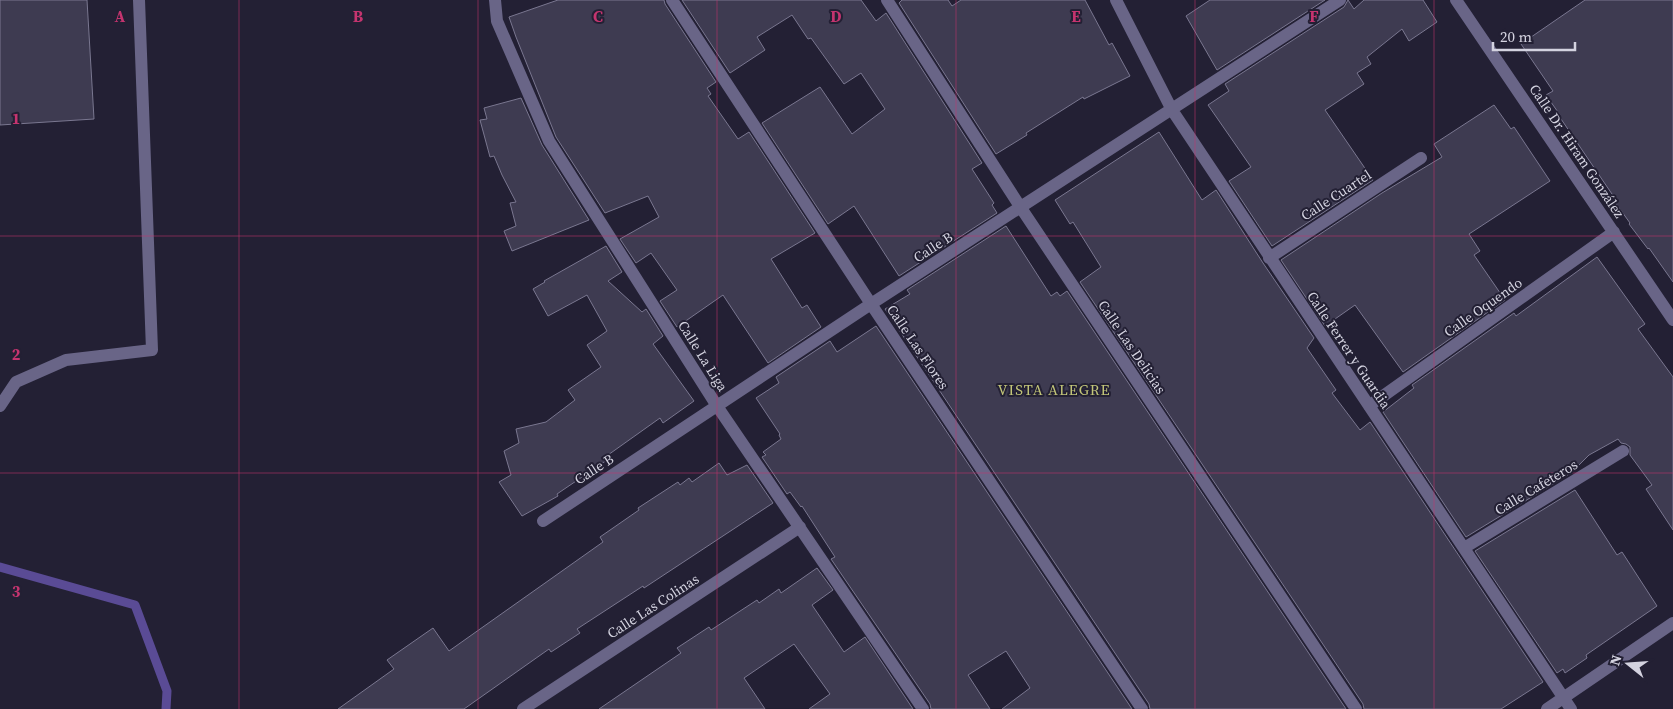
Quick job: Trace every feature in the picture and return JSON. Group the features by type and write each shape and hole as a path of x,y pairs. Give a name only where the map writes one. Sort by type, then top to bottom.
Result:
{"street":[{"path":"0,406 16,382 66,360 152,350 138,0"},
{"name":"Calle La Liga","path":"495,0 497,21 549,141 717,406 923,709"},
{"name":"Calle Las Flores","path":"672,0 871,304 1142,709"},
{"name":"Calle Las Delicias","path":"887,0 1020,208 1356,709"},
{"name":"Calle Ferrer y Guardia","path":"1116,0 1172,110 1571,709"},
{"name":"Calle B","path":"543,521 871,304 1340,0"},
{"name":"Calle Dr. Hiram González","path":"1456,0 1673,320"},
{"name":"Calle Cuartel","path":"1269,258 1420,158"},
{"name":"Calle Oquendo","path":"1369,406 1614,232"},
{"name":"Calle Cafeteros","path":"1464,548 1623,451"},
{"name":"Calle Las Colinas","path":"523,709 800,527"},
{"path":"1547,709 1673,623"}],"building":[{"path":"0,0 87,0 94,119 0,125"},
{"path":"558,0 664,0 716,82 707,88 711,94 708,96 738,139 749,132 815,233 771,259 802,308 807,305 821,327 768,363 723,295 677,327 660,301 677,290 651,253 636,263 620,239 659,217 648,196 605,213 556,137 516,37 509,17"},
{"path":"682,0 861,0 876,21 886,13 982,163 972,169 994,203 992,205 997,213 899,276 854,206 828,224 762,123 820,87 852,134 885,109 861,73 844,84 811,38 808,39 792,15 757,37 765,50 730,73"},
{"path":"902,0 948,0 952,6 961,0 1085,0 1109,45 1112,43 1130,76 1084,99 1083,97 996,154 899,3"},
{"path":"1210,0 1325,0 1217,70 1186,16"},
{"path":"1348,0 1354,9 1364,0 1423,0 1437,22 1409,41 1402,29 1367,57 1371,64 1357,73 1364,84 1325,110 1373,180 1272,246 1229,181 1251,167 1208,105 1229,91 1225,84 1344,7"},
{"path":"1585,0 1673,0 1673,282 1629,224 1612,198 1614,197 1559,116 1546,95 1553,91 1521,44"},
{"path":"521,98 542,145 589,220 512,251 504,231 516,226 510,203 516,202 494,156 490,157 480,120 487,119 484,108"},
{"path":"1494,105 1511,129 1514,127 1550,181 1469,234 1480,251 1474,255 1505,300 1403,372 1355,305 1325,326 1281,260 1382,193 1442,157 1434,144"},
{"path":"1159,132 1202,200 1216,190 1314,338 1307,348 1336,390 1332,393 1360,430 1370,422 1543,682 1501,709 1364,709 1363,704 1080,282 1101,267 1073,222 1070,224 1055,200"},
{"path":"1006,226 1051,296 1057,292 1060,296 1067,291 1346,709 1150,709 1149,704 885,309 910,294 907,290"},
{"path":"606,246 622,272 608,281 642,312 646,309 663,336 653,344 694,401 663,423 660,418 608,455 610,458 557,494 558,496 522,516 499,482 511,475 504,451 519,443 516,429 546,422 575,400 568,390 601,367 587,345 607,331 587,295 548,316 533,289"},
{"path":"1597,257 1645,324 1638,329 1673,377 1673,530 1646,489 1652,485 1630,455 1630,447 1621,443 1618,439 1589,455 1571,473 1466,537 1383,412 1414,388 1412,385 1514,313 1516,316"},
{"path":"876,326 1132,709 1002,709 1030,688 1006,651 968,675 990,709 931,709 930,704 831,559 835,557 802,506 790,492 787,494 762,457 766,455 763,452 781,439 780,434 756,398 779,383 776,377 830,341 837,352"},
{"path":"719,463 727,475 747,465 773,503 644,588 643,586 577,629 580,633 551,652 549,649 464,709 338,709 394,669 387,660 433,628 449,651 603,542 600,537 639,510 638,508 678,482 680,485 689,478 692,482"},
{"path":"1575,490 1617,555 1622,552 1657,606 1586,655 1587,658 1565,673 1563,669 1557,673 1475,551"},
{"path":"817,568 833,590 812,605 844,652 865,637 913,709 809,709 830,694 794,644 744,678 765,709 599,709 681,653 677,648 709,627 711,630 757,600 759,603 779,589 781,593"}],"waterway":[{"path":"0,567 135,605 167,691 166,709"}],"district":[{"name":"VISTA ALEGRE","path":"1054,390"}]}
